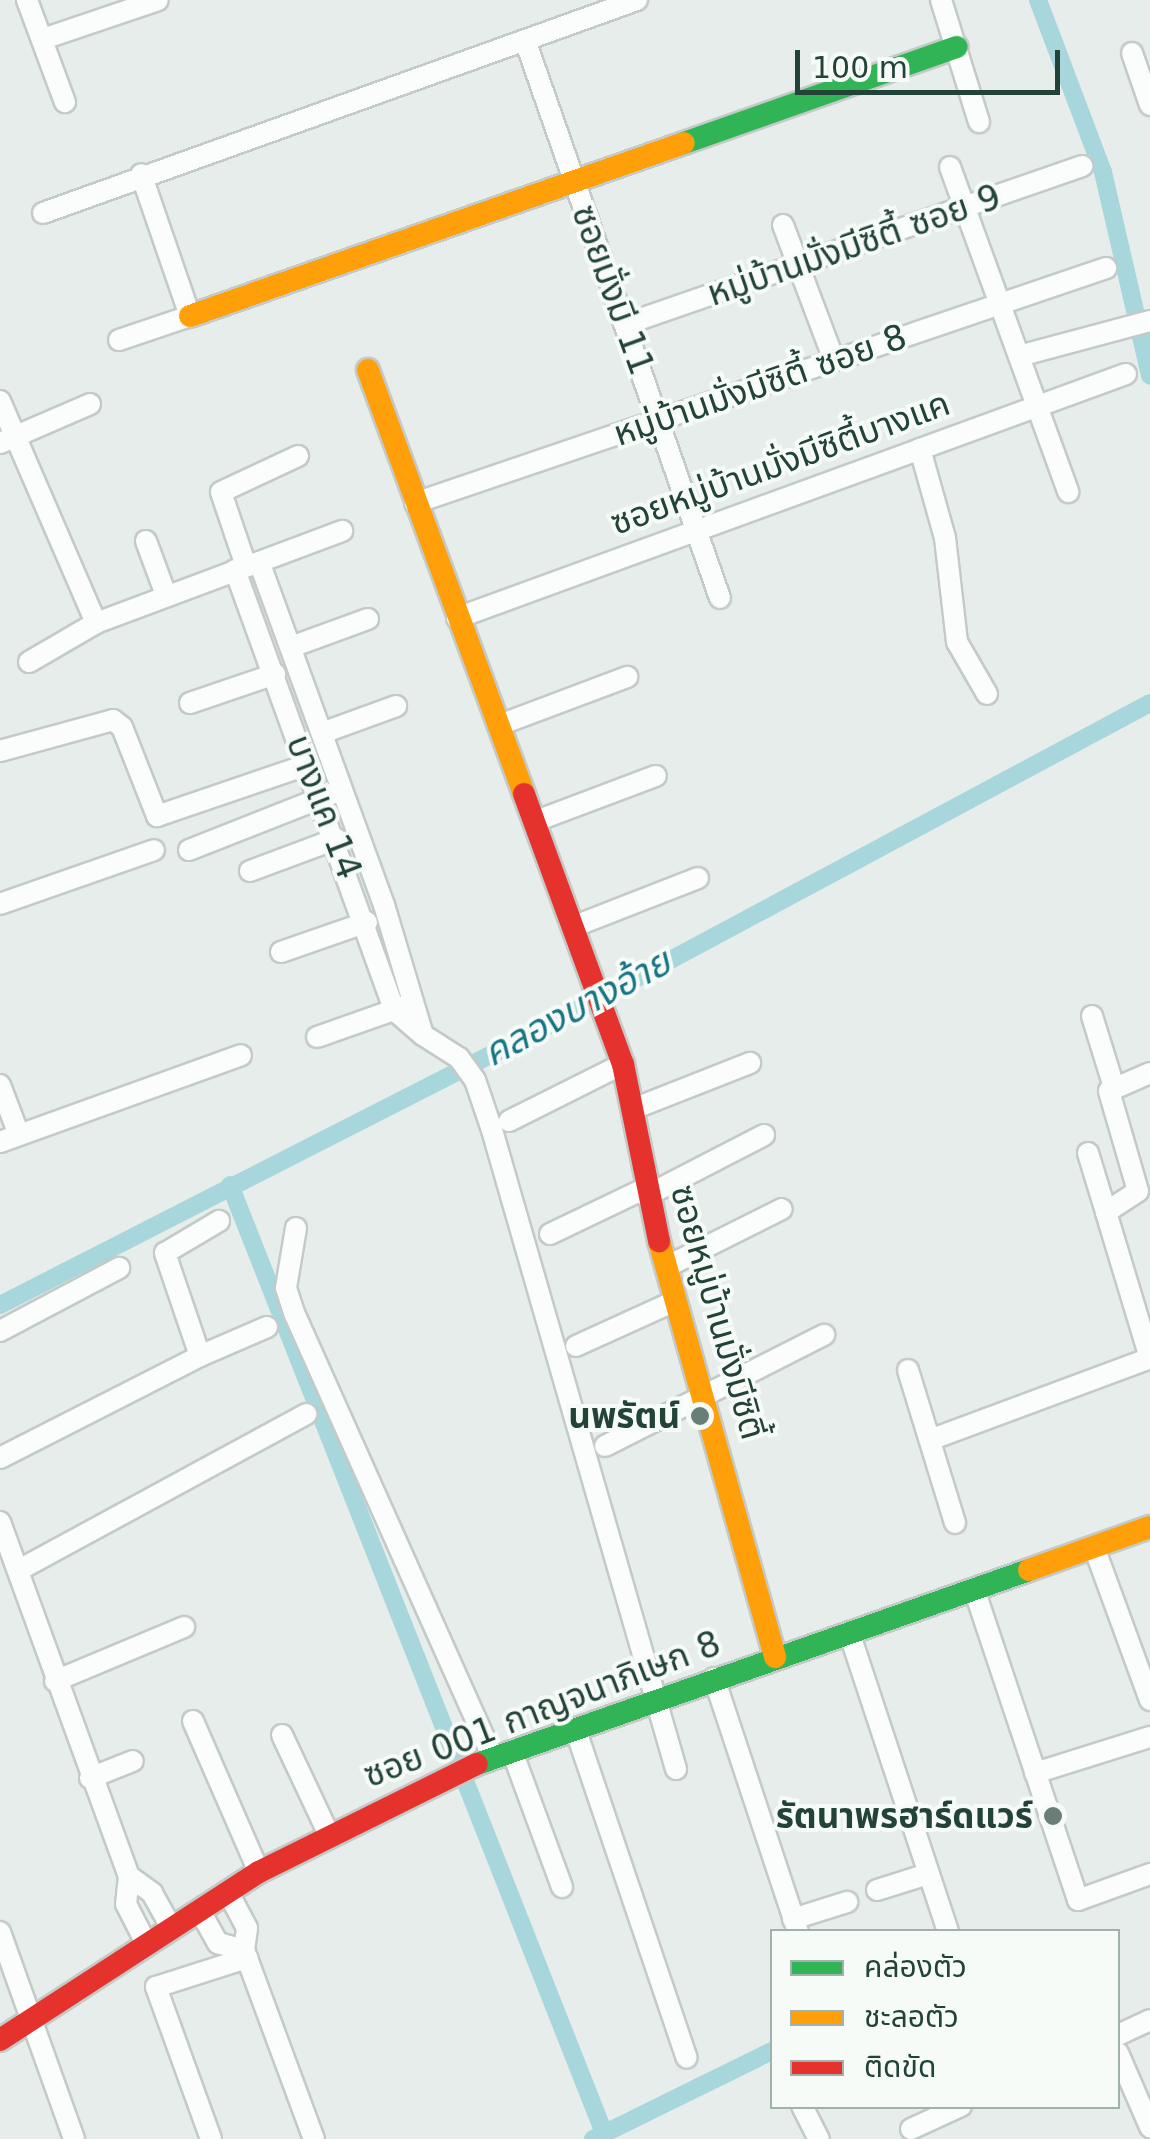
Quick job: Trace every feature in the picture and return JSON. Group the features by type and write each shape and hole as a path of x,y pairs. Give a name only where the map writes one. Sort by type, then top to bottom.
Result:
{"street":[{"path":"27,0 65,102"},
{"path":"43,39 158,0"},
{"path":"43,213 141,174 636,0"},
{"path":"941,0 979,122"},
{"name":"ซอยมั่งมี 11","path":"525,40 661,420 720,598"},
{"path":"119,340 957,47"},
{"path":"1132,53 1150,106"},
{"name":"หมู่บ้านมั่งมีซิตี้ ซอย 9","path":"626,324 1082,166"},
{"path":"950,167 1068,492"},
{"path":"141,174 190,316"},
{"path":"783,225 834,360"},
{"name":"หมู่บ้านมั่งมีซิตี้ ซอย 8","path":"415,503 1106,268"},
{"path":"1018,356 1150,321"},
{"path":"368,370 575,926 698,878"},
{"name":"ซอยหมู่บ้านมั่งมีซิตี้บางแค","path":"458,618 1126,374"},
{"path":"0,402 7,440 96,622"},
{"path":"7,440 90,404"},
{"path":"920,449 945,538 957,642 986,694"},
{"path":"247,566 221,492 298,456"},
{"path":"30,662 96,622 342,531"},
{"path":"146,541 166,595"},
{"name":"บางแค 14","path":"247,566 291,648 384,905 416,1002 422,1035"},
{"name":"บางแค 14","path":"247,566 275,674 365,917 394,1010"},
{"path":"291,648 368,619"},
{"path":"190,703 275,674"},
{"path":"502,724 627,677"},
{"path":"322,733 396,706"},
{"path":"0,752 113,720 122,726 157,816 307,764"},
{"path":"536,821 656,776"},
{"path":"189,850 341,790"},
{"path":"250,871 336,839"},
{"path":"0,904 154,850"},
{"path":"281,952 365,917 384,905"},
{"name":"ซอยหมู่บ้านมั่งมีซิตี้","path":"575,926 623,1064 646,1193 775,1657"},
{"path":"317,1037 416,1002"},
{"path":"394,1010 422,1035 459,1058 475,1080 652,1700 676,1769"},
{"path":"1092,1016 1114,1087"},
{"path":"0,1085 10,1139 241,1055"},
{"path":"633,1109 750,1063"},
{"path":"509,1121 623,1064"},
{"path":"1106,1212 1138,1190 1107,1097 1114,1087 1150,1073"},
{"path":"550,1234 646,1193 764,1135"},
{"path":"930,1440 1150,1358 1088,1154"},
{"path":"668,1266 782,1209"},
{"path":"200,1356 166,1253 219,1221"},
{"path":"296,1228 286,1288 296,1315 562,1887"},
{"path":"0,1331 119,1268"},
{"path":"576,1346 675,1301"},
{"path":"0,1458 200,1356 267,1327"},
{"path":"605,1446 824,1335"},
{"path":"908,1370 955,1523"},
{"path":"19,1570 306,1414"},
{"path":"0,1522 128,1876 126,1904 146,1944"},
{"name":"ซอย 001 กาญจนาภิเษก 8","path":"0,2040 259,1872 391,1800 502,1754 652,1700 1150,1527"},
{"path":"1094,1547 1150,1700"},
{"path":"974,1590 1078,1900 1150,1874"},
{"path":"55,1681 184,1628"},
{"path":"849,1632 947,1929"},
{"path":"714,1678 795,1925 847,1902"},
{"path":"193,1721 259,1872"},
{"path":"575,1728 687,2058"},
{"path":"282,1735 304,1796 329,1835"},
{"path":"1035,1773 1150,1737"},
{"path":"90,1778 132,1761"},
{"path":"876,1890 928,1874"},
{"path":"128,1876 152,1893 172,1929"},
{"path":"228,1893 247,1928 245,1954 314,2139"},
{"path":"200,1910 218,1944 245,1954"},
{"path":"0,1932 74,2139"},
{"path":"211,2139 156,1987 245,1954"},
{"path":"1120,2034 1150,2020"},
{"path":"1120,2058 1150,2127"},
{"path":"804,2109 820,2139"},
{"path":"911,2129 931,2113"}],"waterway":[{"path":"1038,0 1103,172 1150,376"},
{"name":"คลองบางอ้าย","path":"0,1305 553,1023 1150,703"},
{"path":"230,1185 604,2133"},
{"path":"593,2139 770,2052"}],"traffic: fast":[{"path":"684,143 957,47"},
{"path":"477,1764 1029,1570"}],"traffic: slow":[{"path":"190,316 684,143"},
{"path":"368,370 524,794"},
{"path":"659,1241 775,1657"},
{"path":"1029,1570 1150,1527"}],"traffic: jam":[{"path":"524,794 623,1064 659,1241"},
{"path":"0,2040 259,1872 477,1764"}],"place":[{"name":"นพรัตน์","path":"700,1416"},
{"name":"รัตนาพรฮาร์ดแวร์","path":"1053,1816"}]}
